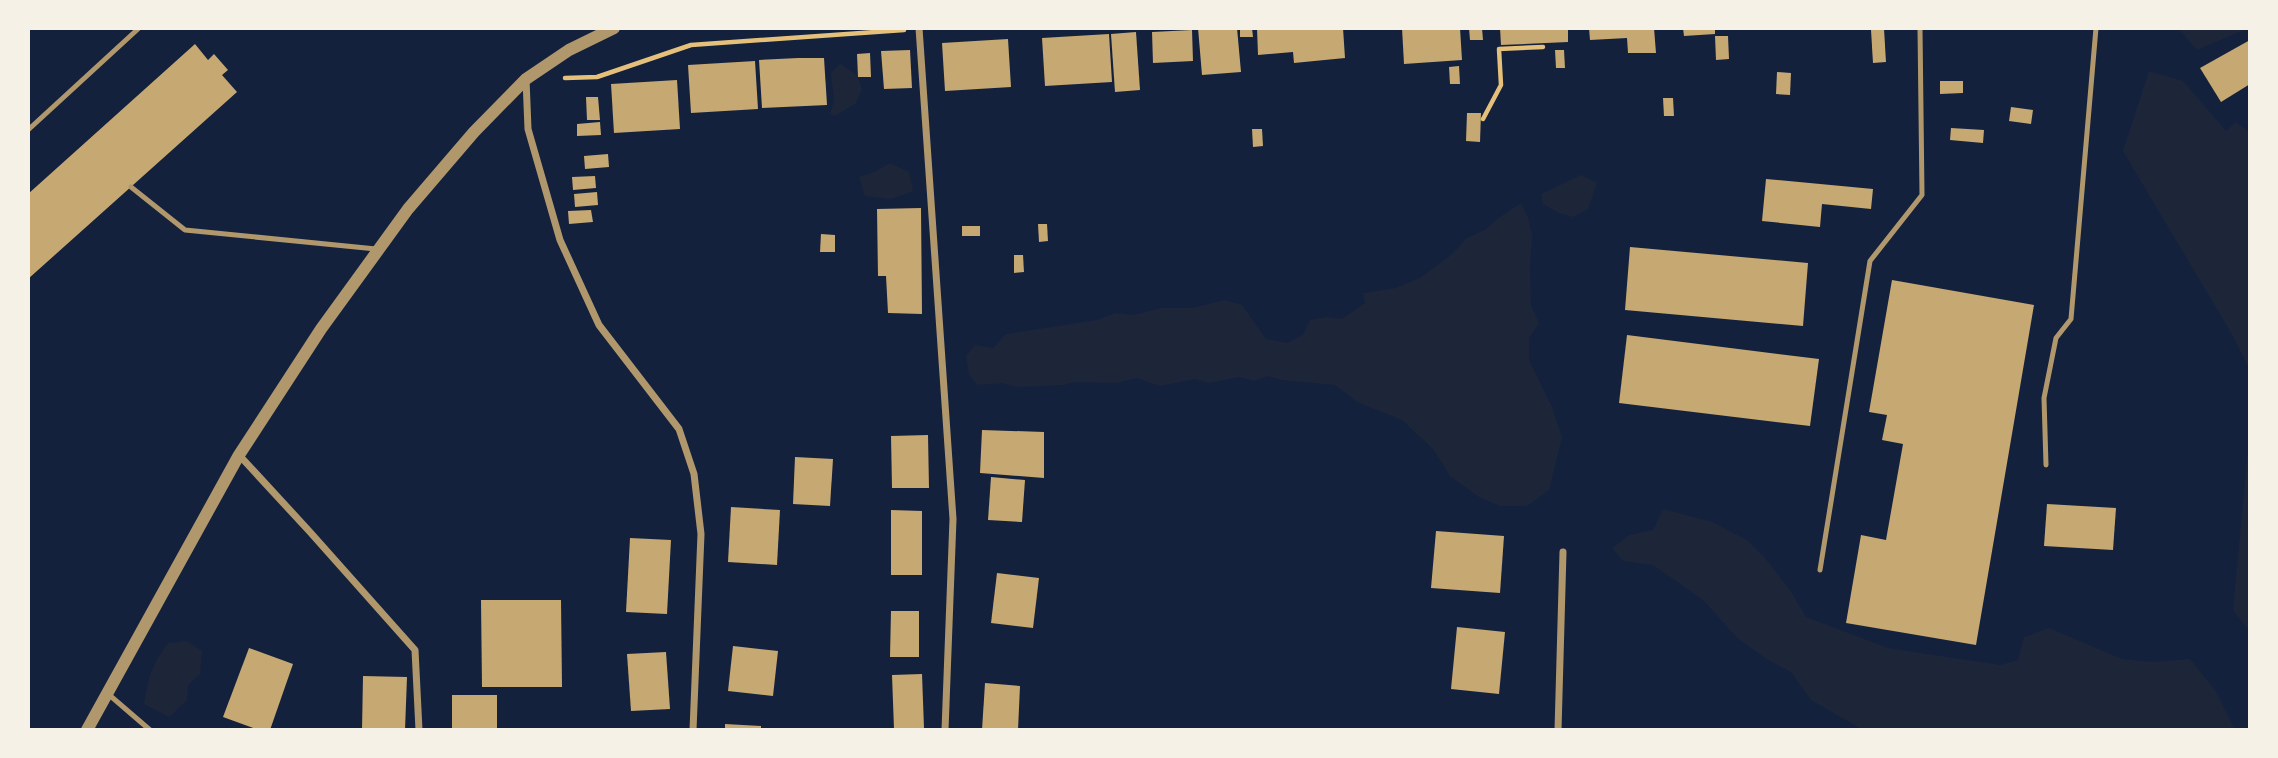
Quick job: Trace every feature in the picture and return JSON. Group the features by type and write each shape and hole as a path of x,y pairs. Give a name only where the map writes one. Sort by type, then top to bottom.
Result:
{"street":[{"path":"87,730 239,455 321,329 408,209 474,132 526,79 569,51 614,28"},
{"path":"919,29 953,519 945,730"},
{"path":"526,79 528,129 560,240 599,325 679,429 694,474 701,534 693,730"},
{"path":"239,455 415,650 419,730"},
{"path":"1558,730 1563,552"}],"lane":[{"path":"28,130 139,28"},
{"path":"1820,570 1870,261 1922,195 1920,28"},
{"path":"2046,465 2044,398 2056,338 2071,319 2096,28"},
{"path":"131,187 185,230 379,249"},
{"path":"107,693 150,730"}],"path":[{"path":"562,78 597,77 691,45 919,29"},
{"path":"1483,119 1501,85 1499,49 1543,47"}],"shaded area":[{"path":"2178,28 2248,28 2197,50"},
{"path":"840,64 857,75 862,89 856,103 835,116 830,114 834,101 831,73"},
{"path":"2149,71 2183,81 2226,131 2236,122 2250,133 2250,370 2233,336 2123,151"},
{"path":"890,163 909,172 913,191 891,199 865,196 859,177"},
{"path":"1581,175 1597,183 1588,209 1573,217 1543,204 1541,194"},
{"path":"1521,203 1532,235 1531,305 1539,323 1529,338 1529,360 1552,407 1562,437 1549,490 1527,506 1500,506 1479,497 1450,476 1433,449 1402,420 1357,402 1335,385 1281,380 1267,376 1254,381 1239,377 1209,383 1195,379 1160,386 1137,378 1116,383 1075,382 1017,387 1002,383 977,385 969,375 966,356 975,345 993,348 1006,334 1097,320 1116,313 1134,315 1162,308 1193,308 1225,300 1242,305 1266,339 1287,343 1303,335 1310,320 1326,317 1342,319 1365,303 1363,293 1396,288 1420,278 1451,255 1467,238 1485,230"},
{"path":"2250,430 2250,632 2233,610"},
{"path":"1663,509 1712,522 1747,540 1790,590 1806,617 1888,648 2000,665 2018,660 2024,637 2049,628 2122,659 2154,662 2190,659 2215,690 2235,730 1863,730 1811,700 1791,672 1737,638 1704,601 1682,585 1653,565 1623,561 1612,548 1630,535 1653,530"},
{"path":"187,641 202,651 200,674 188,685 187,700 169,717 144,704 147,686 154,665 168,643"}],"building":[{"path":"1198,28 1237,28 1241,72 1202,75"},
{"path":"1240,28 1252,28 1253,37 1240,37"},
{"path":"1257,28 1343,28 1345,58 1294,63 1293,52 1258,55"},
{"path":"1402,28 1460,28 1462,60 1404,64"},
{"path":"1469,28 1482,28 1483,40 1470,40"},
{"path":"1500,28 1568,28 1568,42 1501,45"},
{"path":"1589,28 1654,28 1656,53 1628,53 1627,38 1590,40"},
{"path":"1683,28 1715,28 1715,34 1684,36"},
{"path":"1884,29 1886,62 1873,63 1871,30"},
{"path":"1192,30 1193,61 1153,63 1152,32"},
{"path":"1136,32 1140,90 1115,92 1111,34"},
{"path":"1109,34 1112,82 1045,86 1042,38"},
{"path":"1715,36 1728,36 1729,59 1716,60"},
{"path":"1008,39 1011,87 945,91 942,43"},
{"path":"2250,40 2250,84 2221,102 2200,68"},
{"path":"195,44 208,60 214,54 228,70 222,75 237,92 28,279 28,194"},
{"path":"910,50 912,88 884,89 881,51"},
{"path":"1555,50 1564,50 1565,68 1556,68"},
{"path":"870,53 871,77 858,77 857,54"},
{"path":"824,58 827,105 762,108 759,60"},
{"path":"755,61 758,109 691,113 688,65"},
{"path":"1459,66 1460,84 1450,84 1449,67"},
{"path":"1777,72 1791,73 1790,95 1776,94"},
{"path":"677,80 680,129 614,133 611,84"},
{"path":"1940,81 1963,81 1963,93 1940,94"},
{"path":"586,97 598,97 600,120 587,120"},
{"path":"1663,98 1673,98 1674,116 1664,116"},
{"path":"2011,107 2033,110 2031,124 2009,121"},
{"path":"1467,113 1481,113 1480,142 1466,141"},
{"path":"600,122 601,135 577,136 577,124"},
{"path":"1951,128 1984,130 1983,143 1950,140"},
{"path":"1252,129 1262,129 1263,146 1253,147"},
{"path":"608,154 609,167 585,169 584,156"},
{"path":"595,176 596,188 573,190 572,177"},
{"path":"1766,179 1873,189 1871,209 1822,204 1820,227 1762,221"},
{"path":"597,192 598,205 575,207 574,194"},
{"path":"921,208 922,314 888,313 886,276 878,276 877,209"},
{"path":"591,210 593,222 569,224 568,211"},
{"path":"1038,224 1047,224 1048,241 1039,242"},
{"path":"962,226 980,226 980,236 962,236"},
{"path":"821,234 835,235 835,252 820,252"},
{"path":"1630,247 1808,263 1803,326 1625,310"},
{"path":"1014,255 1023,255 1024,272 1014,273"},
{"path":"1892,280 2034,305 1976,645 1846,623 1861,535 1886,540 1903,444 1882,440 1887,415 1869,412"},
{"path":"1627,335 1819,359 1810,426 1619,403"},
{"path":"982,430 1044,432 1044,478 980,473"},
{"path":"928,435 929,488 892,488 891,436"},
{"path":"795,457 833,459 830,506 793,504"},
{"path":"991,477 1025,480 1022,522 988,520"},
{"path":"2047,504 2116,508 2113,550 2044,546"},
{"path":"731,507 780,510 777,565 728,562"},
{"path":"891,510 922,511 922,575 891,575"},
{"path":"1436,531 1504,536 1500,593 1431,588"},
{"path":"630,538 671,540 667,614 626,612"},
{"path":"997,573 1039,578 1033,628 991,623"},
{"path":"481,600 561,600 562,687 482,687"},
{"path":"891,611 919,611 919,657 890,657"},
{"path":"1457,627 1505,632 1499,694 1451,689"},
{"path":"733,646 778,651 773,696 728,691"},
{"path":"249,648 293,664 270,730 259,730 223,717"},
{"path":"666,652 670,709 631,711 627,654"},
{"path":"922,674 924,728 894,729 892,675"},
{"path":"363,676 407,677 405,730 362,730"},
{"path":"985,683 1020,686 1018,730 982,730"},
{"path":"452,695 497,695 497,730 452,730"},
{"path":"725,724 761,726 761,730 725,730"}]}
